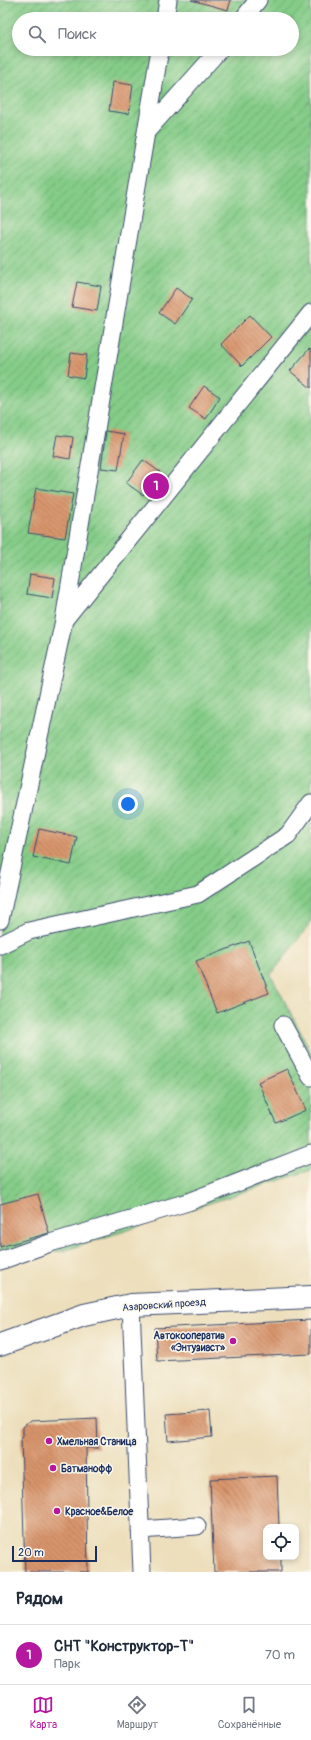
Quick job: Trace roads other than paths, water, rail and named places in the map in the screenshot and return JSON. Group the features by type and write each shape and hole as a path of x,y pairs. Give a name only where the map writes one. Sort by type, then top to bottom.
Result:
{"street":[{"name":"Азаровский проезд","path":"0,1345 84,1315 131,1305 311,1297"}],"lane":[{"path":"166,12 168,0"},
{"path":"249,12 258,0"},
{"path":"0,920 64,620 159,56"},
{"path":"146,132 214,56"},
{"path":"64,620 311,312"},
{"path":"0,945 29,931 198,894 288,835 311,804"},
{"path":"283,1025 311,1077"},
{"path":"0,1261 50,1243 188,1202 311,1154"},
{"path":"131,1305 142,1572"},
{"path":"140,1530 197,1526"}],"place":[{"name":"СНТ \"Конструктор-Т\"","path":"156,486"},
{"name":"Автокооператив «Энтузиаст»","path":"233,1341"},
{"name":"Хмельная Станица","path":"49,1441"},
{"name":"Батманофф","path":"53,1468"},
{"name":"Красное&Белое","path":"57,1511"}]}
